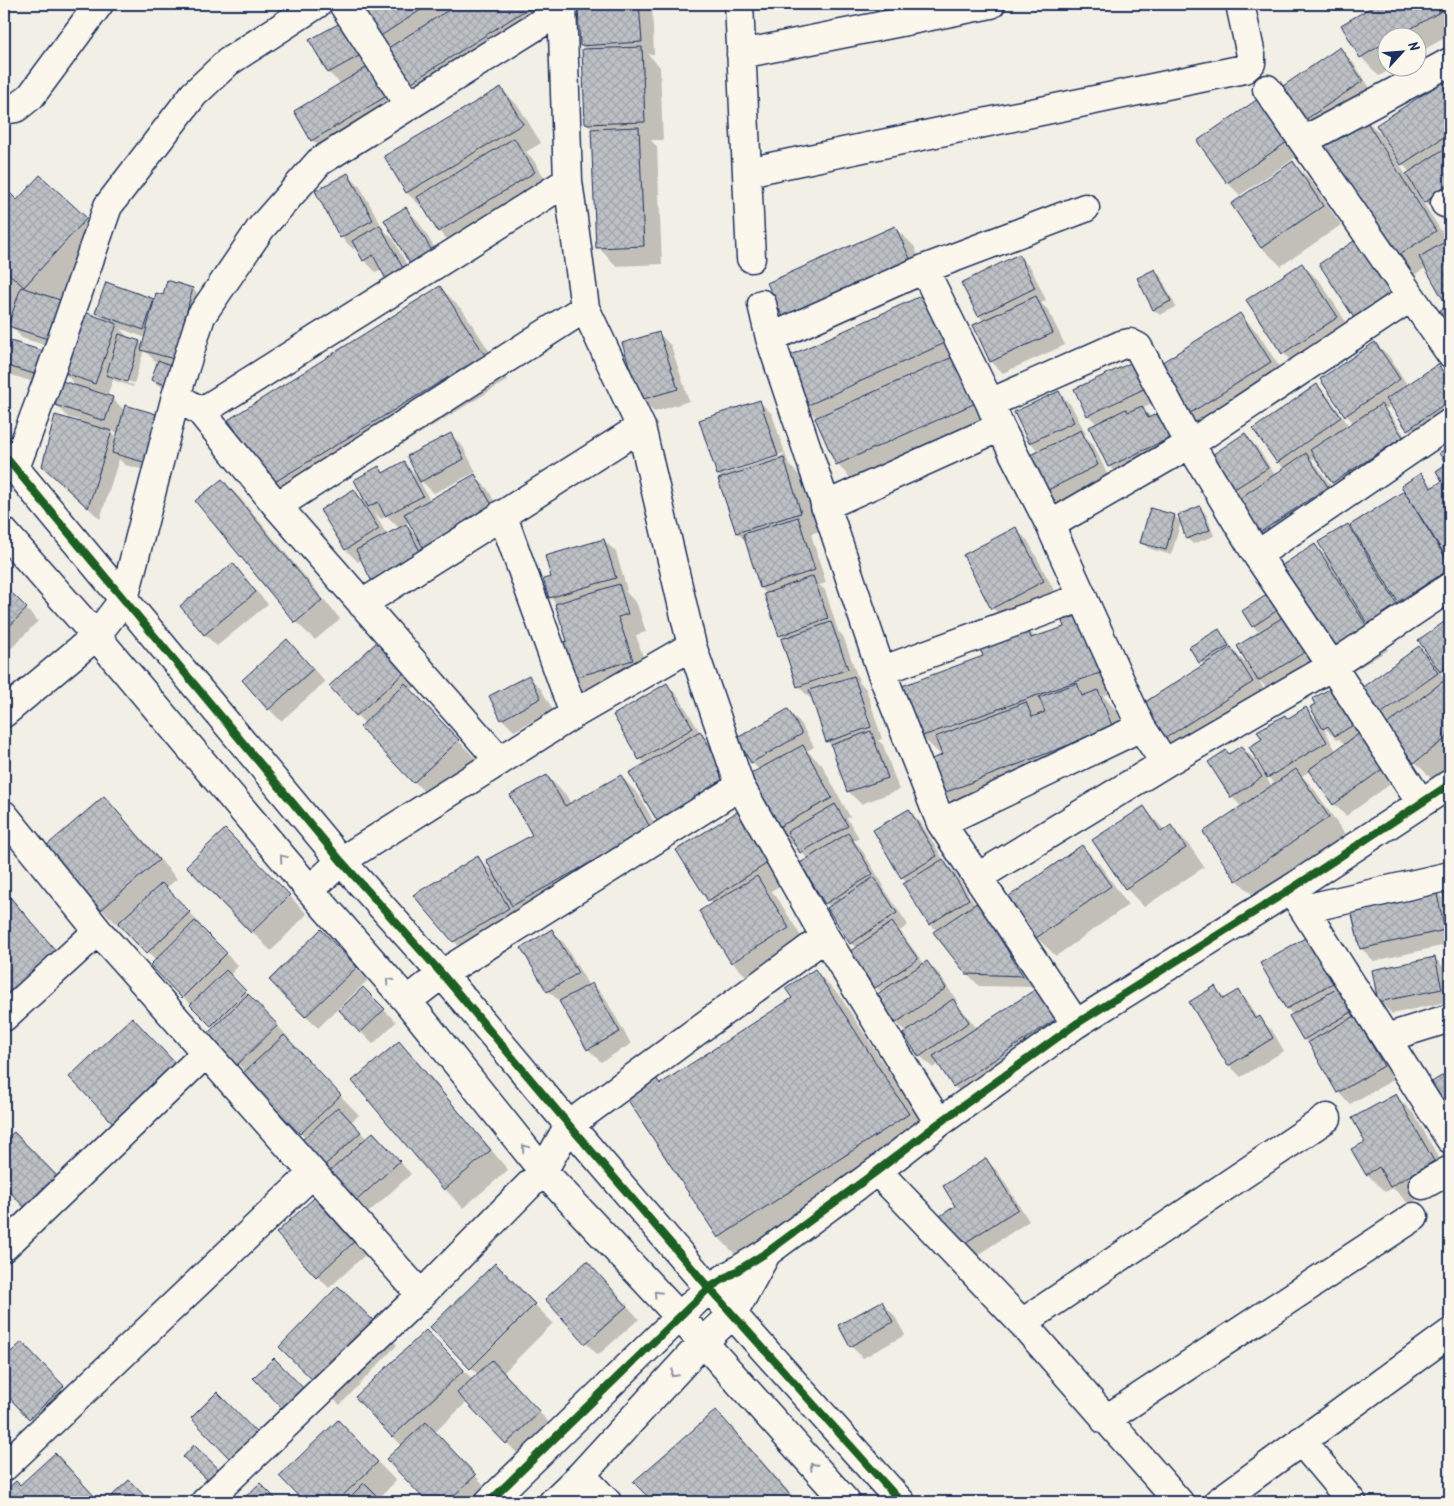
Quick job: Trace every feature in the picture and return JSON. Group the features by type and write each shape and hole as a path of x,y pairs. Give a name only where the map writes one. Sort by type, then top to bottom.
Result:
{"street":[{"path":"4,110 16,108 31,96 99,4"},
{"path":"317,4 228,62 201,88 108,206 48,378 9,462 341,861 442,974 568,1125 709,1288 901,1502"},
{"path":"343,4 408,105"},
{"path":"739,4 751,258"},
{"path":"741,54 991,4"},
{"path":"747,172 1244,69 1251,63 1251,55 1240,4"},
{"path":"4,713 96,636 124,599 176,396 201,316 261,228 319,162 563,6"},
{"path":"563,6 568,181 586,308 642,427 692,646 740,786 825,937 939,1123"},
{"path":"1303,141 1450,62"},
{"path":"1267,89 1450,353"},
{"path":"201,412 568,181"},
{"path":"770,338 924,269 1085,208"},
{"path":"924,269 1050,525 1141,727 1165,763"},
{"path":"1050,525 1190,444 1412,298"},
{"path":"762,304 770,338 881,671 941,823 1076,1024"},
{"path":"277,506 586,308"},
{"path":"825,506 1121,345 1130,343 1138,347 1190,444 1257,554 1421,804"},
{"path":"176,396 201,412 277,506 500,760"},
{"path":"1257,554 1450,423"},
{"path":"362,604 642,427"},
{"path":"502,514 574,714"},
{"path":"4,532 96,636 310,890 407,1001 543,1171 703,1342 846,1502"},
{"path":"978,877 1165,763 1332,666 1450,587"},
{"path":"881,671 1083,597"},
{"path":"310,890 341,861 574,714 692,646"},
{"path":"941,823 1141,727"},
{"path":"489,1502 709,1288 766,1253 878,1171 939,1123 1076,1024 1297,899 1450,784"},
{"path":"407,1001 442,974 740,786"},
{"path":"4,815 98,930 421,1295"},
{"path":"1297,899 1450,876"},
{"path":"1297,899 1450,1139"},
{"path":"4,1017 98,930"},
{"path":"204,1502 421,1295 543,1171 568,1125 825,937"},
{"path":"1386,1038 1450,1018"},
{"path":"4,1247 206,1053"},
{"path":"1022,1323 1327,1118"},
{"path":"1423,1185 1450,1170"},
{"path":"878,1171 1022,1323 1105,1420 1179,1502"},
{"path":"4,1467 312,1174"},
{"path":"1105,1420 1414,1216"},
{"path":"553,1502 581,1475 703,1342 733,1314 766,1253"},
{"path":"1218,1502 1450,1333"},
{"path":"1301,1441 1352,1502"},
{"path":"581,1475 606,1502"}],"building":[{"path":"357,4 430,4 379,37"},
{"path":"458,4 535,4 407,85 385,50"},
{"path":"639,4 642,42 580,46 578,8"},
{"path":"1377,4 1450,4 1450,6 1412,28 1376,28 1376,48 1360,58 1341,25"},
{"path":"340,23 359,56 328,73 309,40"},
{"path":"642,47 645,122 585,124 582,49"},
{"path":"1340,47 1363,81 1302,122 1280,88"},
{"path":"374,63 392,93 311,141 294,111"},
{"path":"1450,77 1450,133 1401,165 1376,125"},
{"path":"501,87 523,124 406,193 384,156"},
{"path":"1258,99 1287,142 1227,183 1197,141"},
{"path":"1361,113 1436,231 1391,260 1317,141"},
{"path":"639,127 644,246 596,248 591,129"},
{"path":"514,138 535,172 438,232 417,197"},
{"path":"1450,145 1450,186 1424,203 1406,174"},
{"path":"1293,161 1323,206 1261,248 1231,204"},
{"path":"348,173 373,220 340,238 315,191"},
{"path":"40,175 87,218 24,287 7,272 4,276 4,187 17,200"},
{"path":"406,207 435,256 413,269 384,220"},
{"path":"380,225 406,274 388,283 373,255 363,261 352,241"},
{"path":"895,226 913,265 785,322 767,283"},
{"path":"1360,237 1397,295 1356,321 1319,264"},
{"path":"1450,239 1450,297 1444,301 1419,257"},
{"path":"1019,254 1035,288 978,316 961,283"},
{"path":"1302,263 1338,317 1282,354 1246,300"},
{"path":"1155,269 1171,301 1153,310 1137,278"},
{"path":"167,280 193,288 174,359 141,350 156,293 163,295"},
{"path":"106,282 154,299 144,330 95,313"},
{"path":"440,286 485,355 273,483 228,420"},
{"path":"21,287 66,302 54,341 8,326"},
{"path":"923,295 945,343 804,407 782,359"},
{"path":"1036,296 1053,333 990,362 973,325"},
{"path":"1450,304 1450,337 1436,313"},
{"path":"82,311 117,324 95,384 60,371"},
{"path":"1240,313 1271,362 1184,417 1153,368"},
{"path":"659,332 678,389 640,400 622,343"},
{"path":"119,334 140,341 127,382 106,375"},
{"path":"4,339 50,353 44,377 4,365"},
{"path":"1375,342 1400,379 1345,416 1320,379"},
{"path":"957,355 978,402 836,465 815,418"},
{"path":"158,360 173,366 166,385 151,380"},
{"path":"1137,360 1150,386 1087,416 1074,389"},
{"path":"1438,364 1450,382 1450,400 1407,430 1386,399"},
{"path":"62,381 113,397 105,421 55,405"},
{"path":"1317,384 1341,417 1277,463 1253,429"},
{"path":"1059,391 1074,422 1029,443 1014,412"},
{"path":"760,400 778,456 717,475 699,420"},
{"path":"1381,404 1403,437 1332,483 1310,450"},
{"path":"125,405 160,415 147,463 112,453"},
{"path":"1142,406 1148,418 1160,412 1172,437 1108,467 1089,427 1126,409 1128,412"},
{"path":"55,415 112,431 88,508 42,466"},
{"path":"1081,430 1098,465 1042,493 1024,458"},
{"path":"451,433 464,459 420,482 407,456"},
{"path":"1245,433 1268,468 1228,493 1206,459"},
{"path":"1450,446 1450,563 1401,486 1421,473 1431,488 1442,481 1436,471 1446,464 1439,453"},
{"path":"1306,453 1328,487 1253,537 1231,504"},
{"path":"784,458 801,513 736,533 718,479"},
{"path":"404,461 423,496 385,516 378,502 368,507 354,480 379,466 383,473"},
{"path":"475,474 494,509 424,549 404,514"},
{"path":"222,479 322,600 295,623 195,501"},
{"path":"354,489 379,529 345,550 320,510"},
{"path":"1404,491 1450,565 1450,569 1398,602 1350,525"},
{"path":"1200,506 1210,530 1186,539 1178,515"},
{"path":"1150,508 1175,515 1166,550 1140,543"},
{"path":"798,517 815,570 760,588 743,534"},
{"path":"406,524 423,557 372,582 356,550"},
{"path":"1348,524 1398,606 1368,625 1318,542"},
{"path":"1016,527 1044,581 991,609 963,555"},
{"path":"604,539 616,578 549,598 543,579 551,577 545,556"},
{"path":"1315,544 1370,631 1330,656 1276,569"},
{"path":"233,563 256,592 204,635 180,606"},
{"path":"813,576 828,618 779,636 764,594"},
{"path":"619,584 628,614 618,617 633,660 567,680 557,645 567,641 555,604"},
{"path":"4,585 27,608 4,632"},
{"path":"1268,594 1278,610 1252,627 1242,611"},
{"path":"1079,615 1100,673 920,737 902,686 983,656 980,649 1027,627 1031,638 1064,627 1062,621"},
{"path":"1283,617 1305,652 1258,681 1237,646"},
{"path":"1450,618 1450,665 1440,672 1418,640"},
{"path":"831,622 848,669 797,687 781,639"},
{"path":"1219,629 1229,646 1199,663 1189,647"},
{"path":"287,639 313,669 268,710 242,680"},
{"path":"377,642 404,673 356,716 329,686"},
{"path":"1419,646 1438,673 1379,715 1360,689"},
{"path":"1231,647 1253,682 1164,739 1142,704"},
{"path":"529,675 541,698 501,720 489,696"},
{"path":"854,676 871,727 826,742 809,690"},
{"path":"1450,676 1450,735 1414,763 1386,725"},
{"path":"405,683 459,740 413,783 360,727"},
{"path":"667,683 693,728 639,760 613,715"},
{"path":"1077,683 1082,696 1098,690 1113,728 941,794 929,760 942,755 935,737 1026,702 1032,717 1045,712 1039,697"},
{"path":"1333,687 1355,724 1335,736 1328,726 1323,729 1310,707 1315,704 1312,699"},
{"path":"1306,707 1327,742 1267,778 1249,747 1262,739 1257,731 1285,715 1287,719"},
{"path":"788,709 802,734 751,763 737,738"},
{"path":"700,731 730,781 659,824 629,773"},
{"path":"871,731 888,778 847,792 831,745"},
{"path":"1360,733 1385,767 1333,805 1308,770"},
{"path":"803,745 832,798 775,829 746,776"},
{"path":"1241,746 1262,777 1231,798 1208,762 1226,750 1229,754"},
{"path":"1296,769 1329,817 1236,881 1203,832"},
{"path":"547,775 565,806 621,775 651,829 512,906 486,860 532,835 510,795"},
{"path":"104,796 159,860 101,910 45,847"},
{"path":"835,804 848,826 800,853 787,832"},
{"path":"1144,806 1161,832 1171,825 1186,848 1125,889 1092,840"},
{"path":"909,809 937,856 901,878 873,830"},
{"path":"740,810 771,861 708,901 676,850"},
{"path":"225,829 290,895 251,933 186,866"},
{"path":"848,833 873,874 825,904 800,863"},
{"path":"1082,845 1111,886 1036,938 1008,897"},
{"path":"478,856 509,908 453,942 413,895"},
{"path":"943,859 969,899 929,925 903,884"},
{"path":"757,876 789,928 731,963 699,911"},
{"path":"874,877 897,913 850,944 827,908"},
{"path":"1450,882 1450,921 1441,885"},
{"path":"162,883 190,912 146,954 118,923"},
{"path":"4,890 57,952 4,998"},
{"path":"1436,890 1445,930 1360,949 1351,910"},
{"path":"978,902 1023,976 966,974 933,932"},
{"path":"195,921 227,953 182,998 150,965"},
{"path":"892,922 918,959 875,988 849,952"},
{"path":"321,929 357,967 305,1017 269,980"},
{"path":"552,929 578,973 547,992 521,948"},
{"path":"1307,937 1333,983 1286,1009 1260,963"},
{"path":"1450,956 1450,986 1444,958"},
{"path":"1435,957 1442,989 1378,1002 1372,970"},
{"path":"927,961 946,988 896,1023 876,995"},
{"path":"815,969 909,1114 718,1238 624,1094 654,1075 660,1084 792,998 785,988"},
{"path":"226,970 246,991 211,1026 190,1005"},
{"path":"592,983 620,1032 587,1050 559,1001"},
{"path":"1215,986 1223,999 1238,990 1255,1019 1260,1016 1273,1038 1228,1066 1189,1002"},
{"path":"363,987 385,1009 360,1033 339,1010"},
{"path":"1338,988 1352,1012 1303,1040 1289,1016"},
{"path":"1036,989 1056,1019 953,1087 933,1056"},
{"path":"248,994 278,1025 237,1065 207,1034"},
{"path":"953,999 969,1022 919,1057 903,1034"},
{"path":"1355,1016 1384,1066 1337,1093 1308,1042"},
{"path":"132,1017 177,1065 115,1125 69,1077"},
{"path":"284,1035 341,1095 300,1134 242,1074"},
{"path":"399,1041 491,1150 444,1190 352,1081"},
{"path":"1450,1071 1450,1116 1430,1083"},
{"path":"1396,1094 1434,1161 1390,1187 1379,1167 1366,1175 1351,1149 1365,1142 1352,1118"},
{"path":"338,1107 361,1132 324,1166 301,1141"},
{"path":"14,1132 60,1179 27,1210 4,1186 4,1141"},
{"path":"373,1132 400,1161 356,1201 329,1172"},
{"path":"986,1158 1018,1209 960,1246 940,1216 955,1206 943,1186"},
{"path":"314,1198 354,1242 316,1277 276,1233"},
{"path":"587,1261 627,1306 585,1344 545,1299"},
{"path":"495,1263 535,1304 470,1369 430,1327"},
{"path":"338,1286 379,1326 320,1387 279,1347"},
{"path":"882,1301 893,1322 850,1347 838,1325"},
{"path":"426,1330 464,1370 392,1437 355,1397"},
{"path":"22,1342 64,1386 29,1419 4,1392 4,1358"},
{"path":"274,1358 310,1395 289,1415 253,1378"},
{"path":"492,1360 540,1412 506,1444 457,1393"},
{"path":"217,1392 258,1434 231,1460 191,1418"},
{"path":"716,1410 796,1502 653,1502 633,1482"},
{"path":"338,1420 378,1462 336,1502 304,1502 279,1476"},
{"path":"426,1422 476,1475 447,1502 427,1502 386,1459"},
{"path":"194,1445 222,1472 212,1484 183,1457"},
{"path":"55,1453 95,1497 89,1502 4,1502 4,1492 16,1481 20,1485"},
{"path":"129,1480 150,1502 105,1502"},
{"path":"260,1483 279,1502 240,1502"},
{"path":"364,1483 383,1502 345,1502"}],"cycle path":[{"path":"4,455 341,861 442,974 709,1288 901,1502"},
{"path":"489,1502 709,1288 766,1253 939,1123 1076,1024 1291,889 1450,784"}]}
